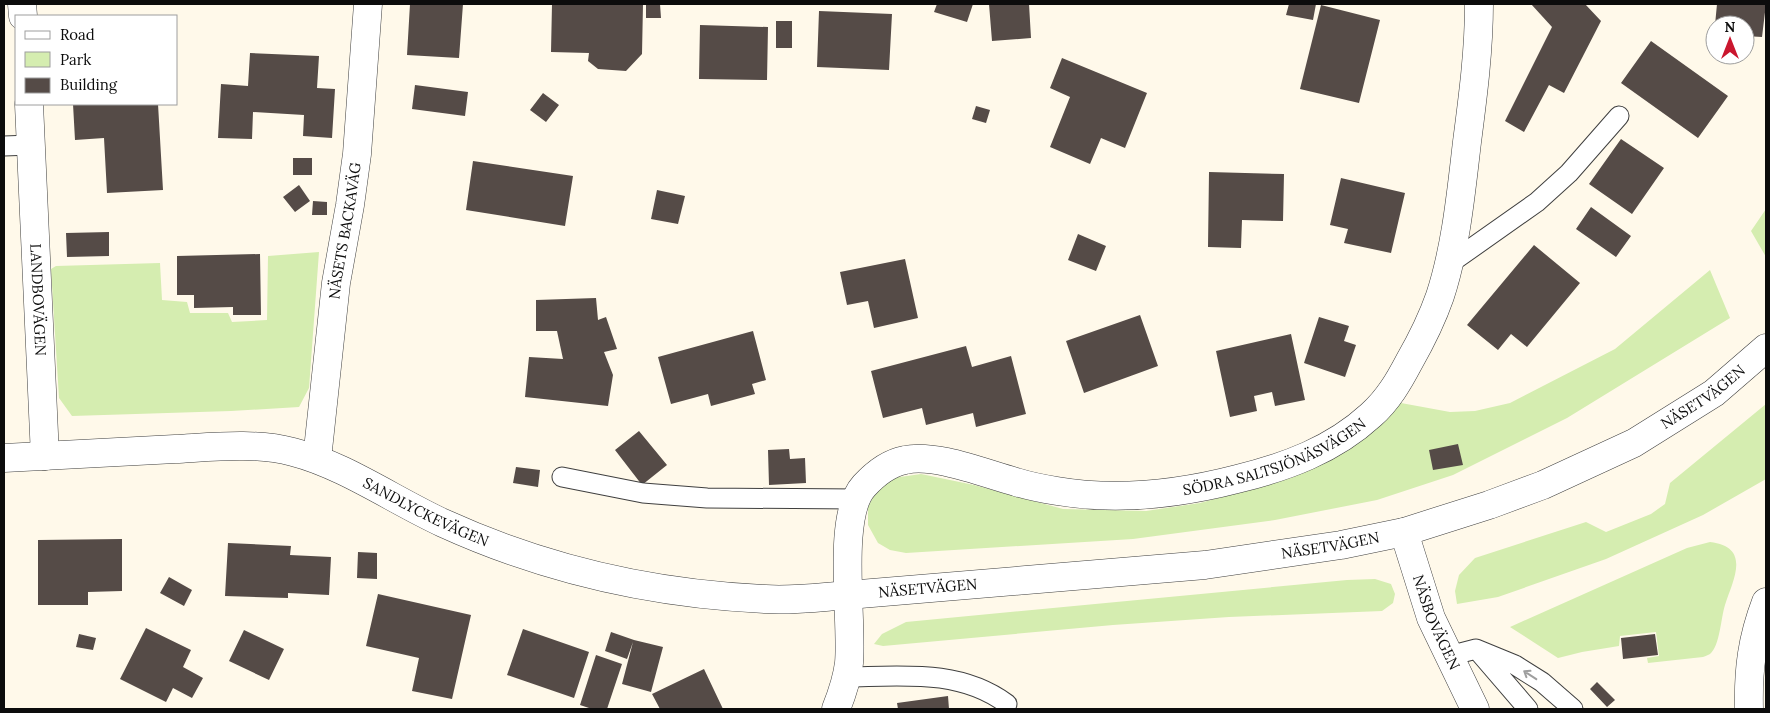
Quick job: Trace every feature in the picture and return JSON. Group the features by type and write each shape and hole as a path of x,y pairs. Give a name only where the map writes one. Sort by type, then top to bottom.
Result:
{"street":[{"name":"NÄSETS BACKAVÄG","path":"317,459 336,283 357,154 368,4"},
{"name":"SÖDRA SALTSJÖNÄSVÄGEN","path":"836,709 844,689 849,662 848,551 852,513 861,489 881,470 904,460 922,459 941,461 1061,492 1143,495 1187,490 1286,465 1314,454 1344,437 1373,414 1395,388 1420,342 1439,298 1449,264 1476,78 1479,4"},
{"name":"LANDBOVÄGEN","path":"29,105 45,456"},
{"name":"NÄSETVÄGEN","path":"848,595 1205,565 1341,545 1404,532 1489,505 1543,485 1634,443 1714,393 1766,348"},
{"name":"SANDLYCKEVÄGEN","path":"4,458 213,447 258,447 290,451 317,459 443,523 509,550 588,576 652,588 767,600 848,595"},
{"name":"NÄSBOVÄGEN","path":"1404,532 1432,618 1475,709"},
{"path":"1749,709 1750,665 1756,628 1766,602"}],"lane":[{"path":"1449,264 1537,202 1569,173 1619,116"},
{"path":"4,146 32,145"},
{"path":"562,477 643,494 707,498 857,499"},
{"path":"1449,656 1476,649 1515,665 1542,682 1573,709"},
{"path":"1476,649 1528,709"},
{"path":"847,677 914,676 951,679 977,686 996,695 1008,704"}],"green space":[{"path":"1766,209 1766,257 1751,231"},
{"path":"319,252 309,388 299,407 72,416 59,398 51,269 56,266 160,263 162,300 187,302 190,313 228,313 232,322 267,320 268,256"},
{"path":"1710,270 1730,318 1567,418 1453,475 1377,500 1275,520 1133,539 906,553 890,550 878,543 868,525 868,507 878,488 893,478 921,474 974,485 1063,509 1146,511 1200,503 1291,478 1331,460 1367,436 1401,403 1450,412 1475,411 1510,403 1615,349"},
{"path":"1766,404 1766,479 1703,515 1606,559 1498,597 1457,604 1455,591 1459,575 1475,558 1586,522 1606,532 1651,514 1665,504 1670,483"},
{"path":"1710,542 1723,545 1731,550 1736,566 1716,645 1710,654 1706,656 1648,663 1647,658 1659,656 1656,632 1620,636 1619,646 1558,658 1510,627 1687,548"},
{"path":"1375,579 1391,584 1395,594 1393,603 1382,611 1229,617 1113,625 883,646 874,644 882,634 906,622 1347,580"}],"building":[{"path":"410,4 463,4 459,58 407,55"},
{"path":"552,4 643,4 642,54 626,71 598,69 588,61 589,53 551,52"},
{"path":"646,4 660,4 661,18 646,18"},
{"path":"937,4 973,4 967,22 934,12"},
{"path":"989,4 1029,4 1031,38 992,41"},
{"path":"1289,4 1316,4 1313,20 1286,15"},
{"path":"1531,4 1585,4 1601,21 1564,93 1549,85 1524,132 1505,121 1552,27"},
{"path":"1717,4 1766,4 1762,37 1755,37 1755,15 1716,15"},
{"path":"1321,5 1380,20 1359,103 1300,89"},
{"path":"819,11 892,14 889,70 817,67"},
{"path":"776,21 792,21 792,48 776,48"},
{"path":"700,25 768,27 767,80 699,79"},
{"path":"1651,41 1728,96 1698,138 1621,83"},
{"path":"250,53 319,56 317,88 335,89 332,138 303,136 304,115 253,112 252,139 218,138 221,84 248,86"},
{"path":"1062,58 1147,93 1125,148 1101,138 1090,164 1050,147 1070,97 1050,88"},
{"path":"415,85 468,92 465,116 412,109"},
{"path":"543,93 559,105 546,122 530,110"},
{"path":"73,105 158,105 163,190 107,193 104,138 75,140"},
{"path":"976,106 990,110 986,123 972,119"},
{"path":"1621,139 1664,168 1632,214 1589,184"},
{"path":"293,158 312,158 312,175 293,175"},
{"path":"473,161 573,176 565,226 466,210"},
{"path":"1209,172 1284,174 1283,221 1242,220 1241,248 1208,247"},
{"path":"1341,178 1405,193 1391,253 1344,243 1348,229 1330,225"},
{"path":"299,185 310,201 295,212 283,197"},
{"path":"657,190 685,196 678,224 651,219"},
{"path":"313,201 327,202 327,215 312,215"},
{"path":"1591,207 1631,236 1616,257 1576,229"},
{"path":"109,232 109,256 67,257 66,233"},
{"path":"1078,234 1106,246 1096,271 1068,260"},
{"path":"1534,245 1580,283 1527,347 1511,334 1498,350 1467,325"},
{"path":"260,254 261,315 233,315 233,307 194,308 194,295 177,295 177,256"},
{"path":"905,259 918,318 874,328 868,301 847,305 840,272"},
{"path":"596,298 598,320 606,317 617,349 604,352 613,375 608,406 525,397 529,357 563,359 557,331 536,331 536,300"},
{"path":"1140,315 1158,366 1084,393 1066,341"},
{"path":"1319,317 1349,326 1344,341 1356,345 1345,377 1304,363"},
{"path":"753,331 766,380 752,384 755,394 711,406 708,394 671,404 658,357"},
{"path":"1291,334 1305,400 1275,406 1272,392 1254,396 1257,411 1230,417 1216,351"},
{"path":"966,346 972,367 1011,356 1026,414 976,427 973,413 926,425 922,408 883,418 871,371"},
{"path":"639,431 667,465 642,485 615,450"},
{"path":"1458,444 1463,465 1433,470 1429,450"},
{"path":"789,449 790,459 805,458 806,483 769,485 768,450"},
{"path":"516,467 540,470 538,487 513,483"},
{"path":"122,539 122,591 88,592 88,605 38,605 38,540"},
{"path":"228,543 291,546 290,555 331,557 329,595 288,593 288,598 225,596"},
{"path":"358,552 377,553 377,579 357,578"},
{"path":"169,577 192,590 184,606 160,593"},
{"path":"378,594 471,615 452,699 412,691 419,658 366,646"},
{"path":"146,628 191,650 183,667 203,678 192,698 173,688 166,702 120,679"},
{"path":"523,629 589,652 574,698 507,675"},
{"path":"244,630 284,649 269,680 229,661"},
{"path":"611,632 663,647 651,692 622,684 633,642 627,659 605,651"},
{"path":"79,634 96,638 93,650 76,647"},
{"path":"1655,634 1658,655 1623,659 1621,638"},
{"path":"596,655 622,664 607,709 592,709 580,705"},
{"path":"704,669 723,709 660,709 652,694"},
{"path":"1597,682 1615,700 1607,707 1590,689"},
{"path":"948,696 949,709 898,709 897,703"}]}
